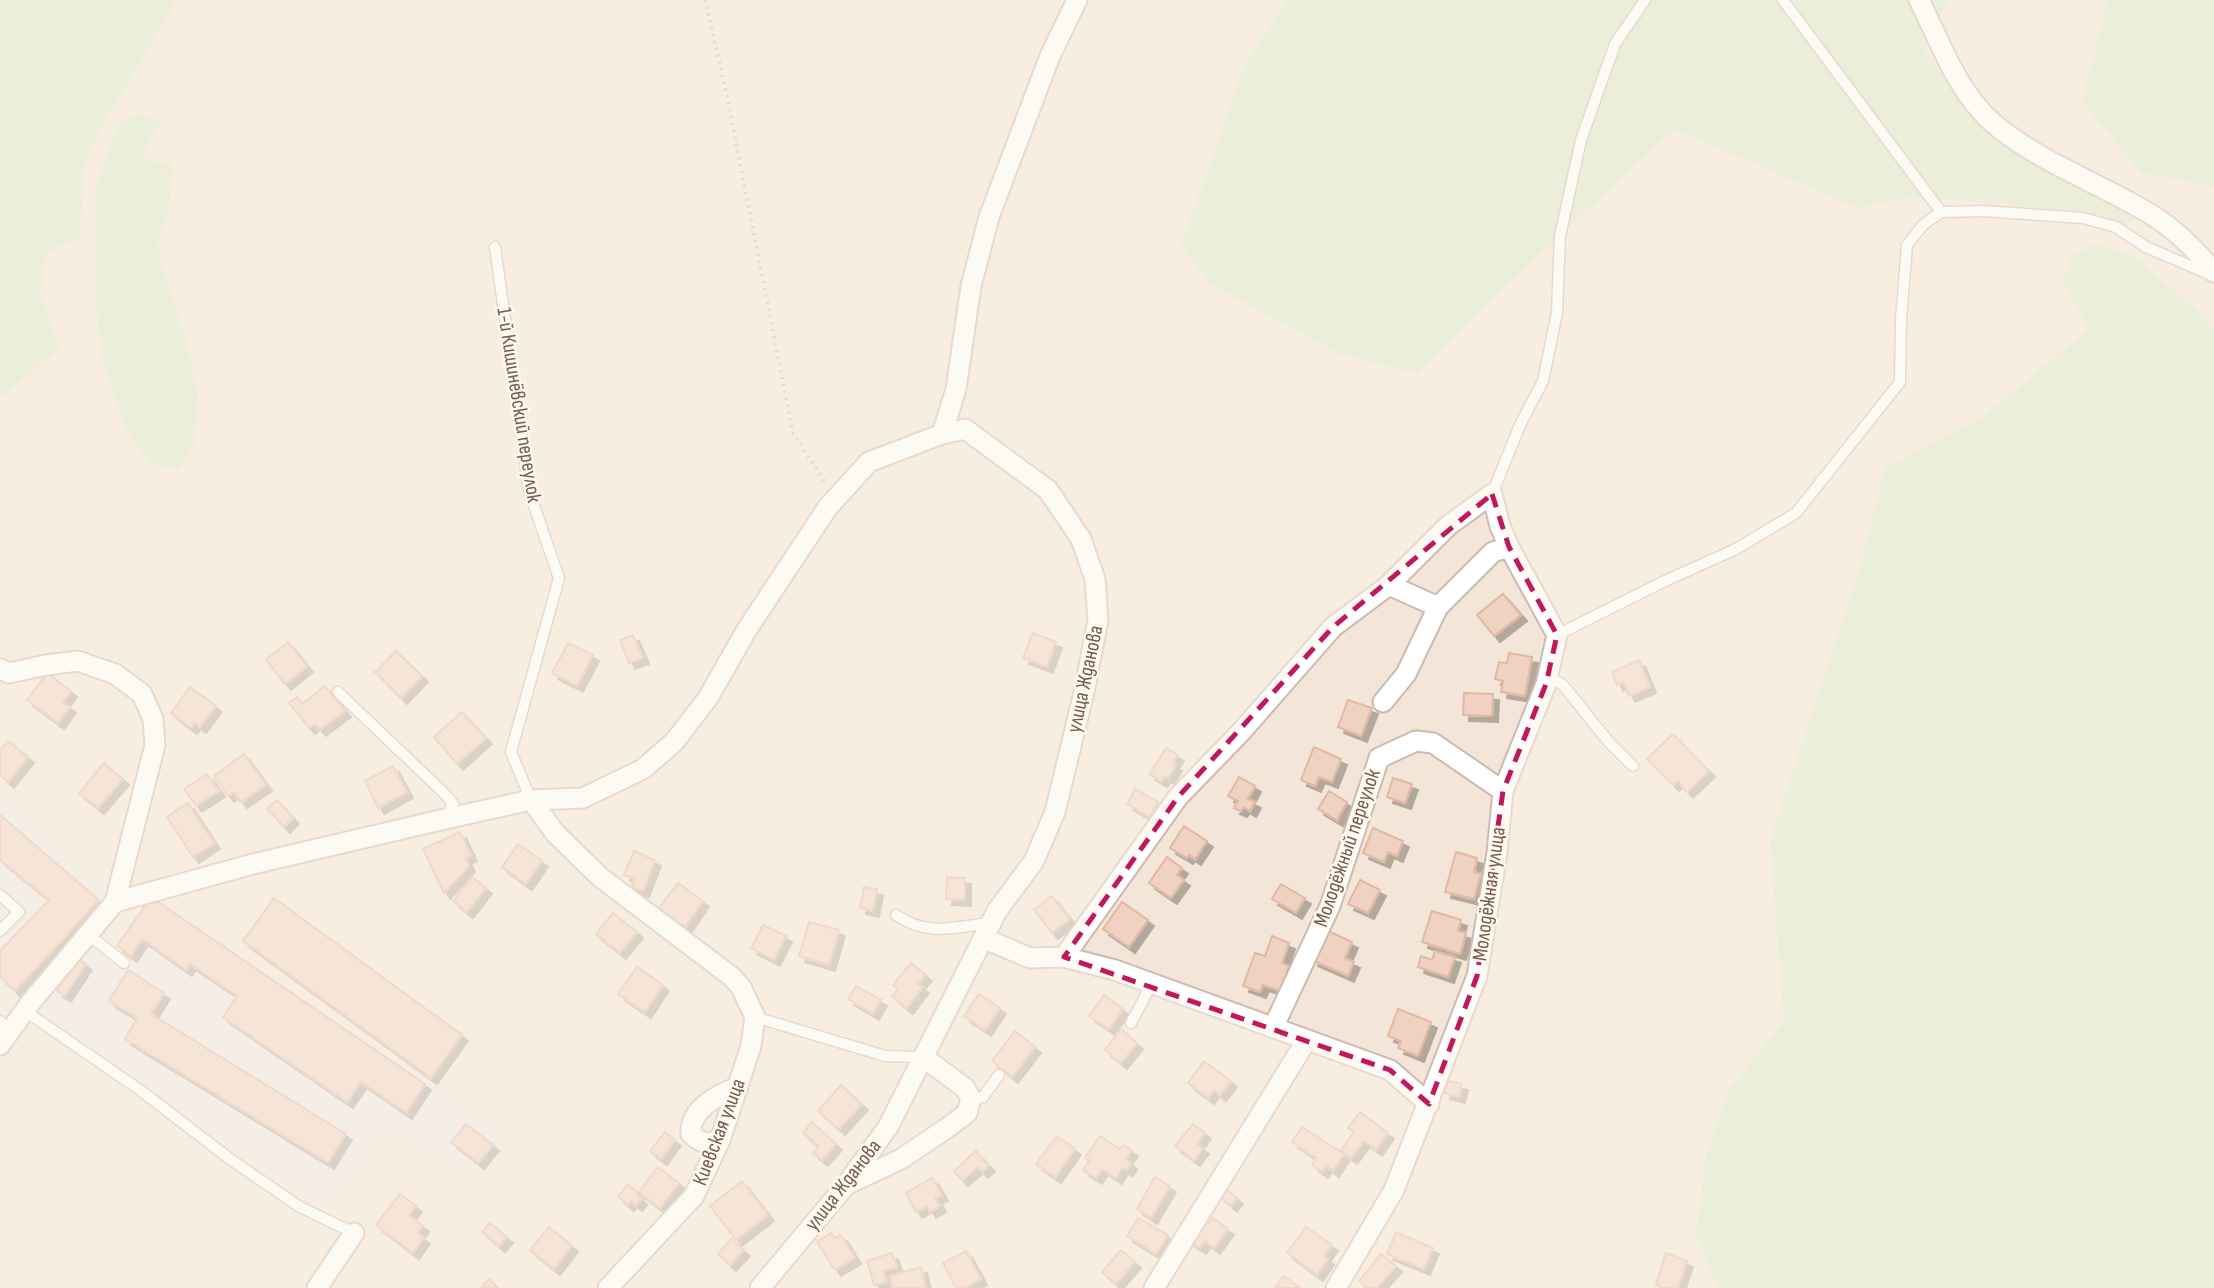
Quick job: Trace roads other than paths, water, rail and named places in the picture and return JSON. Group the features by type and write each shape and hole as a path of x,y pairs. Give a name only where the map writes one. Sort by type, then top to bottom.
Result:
{"street":[{"path":"943,434 956,389 971,286 989,217 1050,56 1077,0"},
{"path":"1919,0 1964,89 1992,122 2026,147 2157,218 2196,250 2214,274"},
{"name":"улица Жданова","path":"115,902 253,864 445,819 531,800 583,798 643,769 674,741 708,698 746,631 836,498 869,462 943,434 965,429 1048,490 1081,539 1095,579 1098,620 1084,692 1055,812 1034,861 997,911 958,983 888,1127 845,1185 760,1288"},
{"path":"1064,957 1178,797 1241,732 1333,627 1389,585 1449,525 1492,494 1500,526 1509,547 1557,635"},
{"path":"1383,702 1406,674 1438,607 1493,552 1509,547"},
{"path":"1389,585 1438,607"},
{"name":"Молодёжная улица","path":"1336,1288 1394,1190 1477,976 1497,853 1503,791 1548,676 1557,635"},
{"path":"0,669 9,673 78,661 115,674 142,694 153,719 155,746 115,902 25,1011 3,1032"},
{"name":"Молодёжный переулок","path":"1273,1028 1330,906 1378,758 1416,741 1433,743 1503,791"},
{"path":"531,800 555,833 600,877 732,977 741,987 755,1017"},
{"path":"987,930 1030,958 1064,957 1115,970 1390,1070 1429,1104"},
{"name":"Киевская улица","path":"608,1288 694,1196 720,1140 751,1046 755,1017"},
{"path":"1154,1288 1306,1041"},
{"path":"845,1185 901,1159 967,1112 971,1099 965,1088 923,1057"},
{"path":"720,1140 710,1144 701,1143 691,1133 690,1125 717,1095 738,1087"},
{"path":"888,1127 888,1143 901,1159"},
{"path":"317,1288 354,1233"}],"lane":[{"path":"1492,494 1543,381 1557,313 1560,236 1581,140 1615,44 1645,0"},
{"path":"1783,0 1941,212"},
{"path":"1557,635 1667,580 1736,550 1797,513 1900,382 1901,319 1907,244 1923,225 1941,212 1984,211 2083,218 2116,227 2146,247 2214,274"},
{"name":"1-й Кишинёвский переулок","path":"495,247 529,491 559,578 511,752 531,800"},
{"path":"1548,676 1563,685 1608,741 1633,766"},
{"path":"338,692 453,804 445,819"},
{"path":"0,895 19,912 0,931"},
{"path":"896,915 925,930 987,930"},
{"path":"89,935 124,963"},
{"path":"1131,1023 1152,984"},
{"path":"25,1011 140,1090 230,1159 300,1207 354,1233"},
{"path":"755,1017 885,1056 923,1057"},
{"path":"971,1099 983,1097 999,1075"}]}
